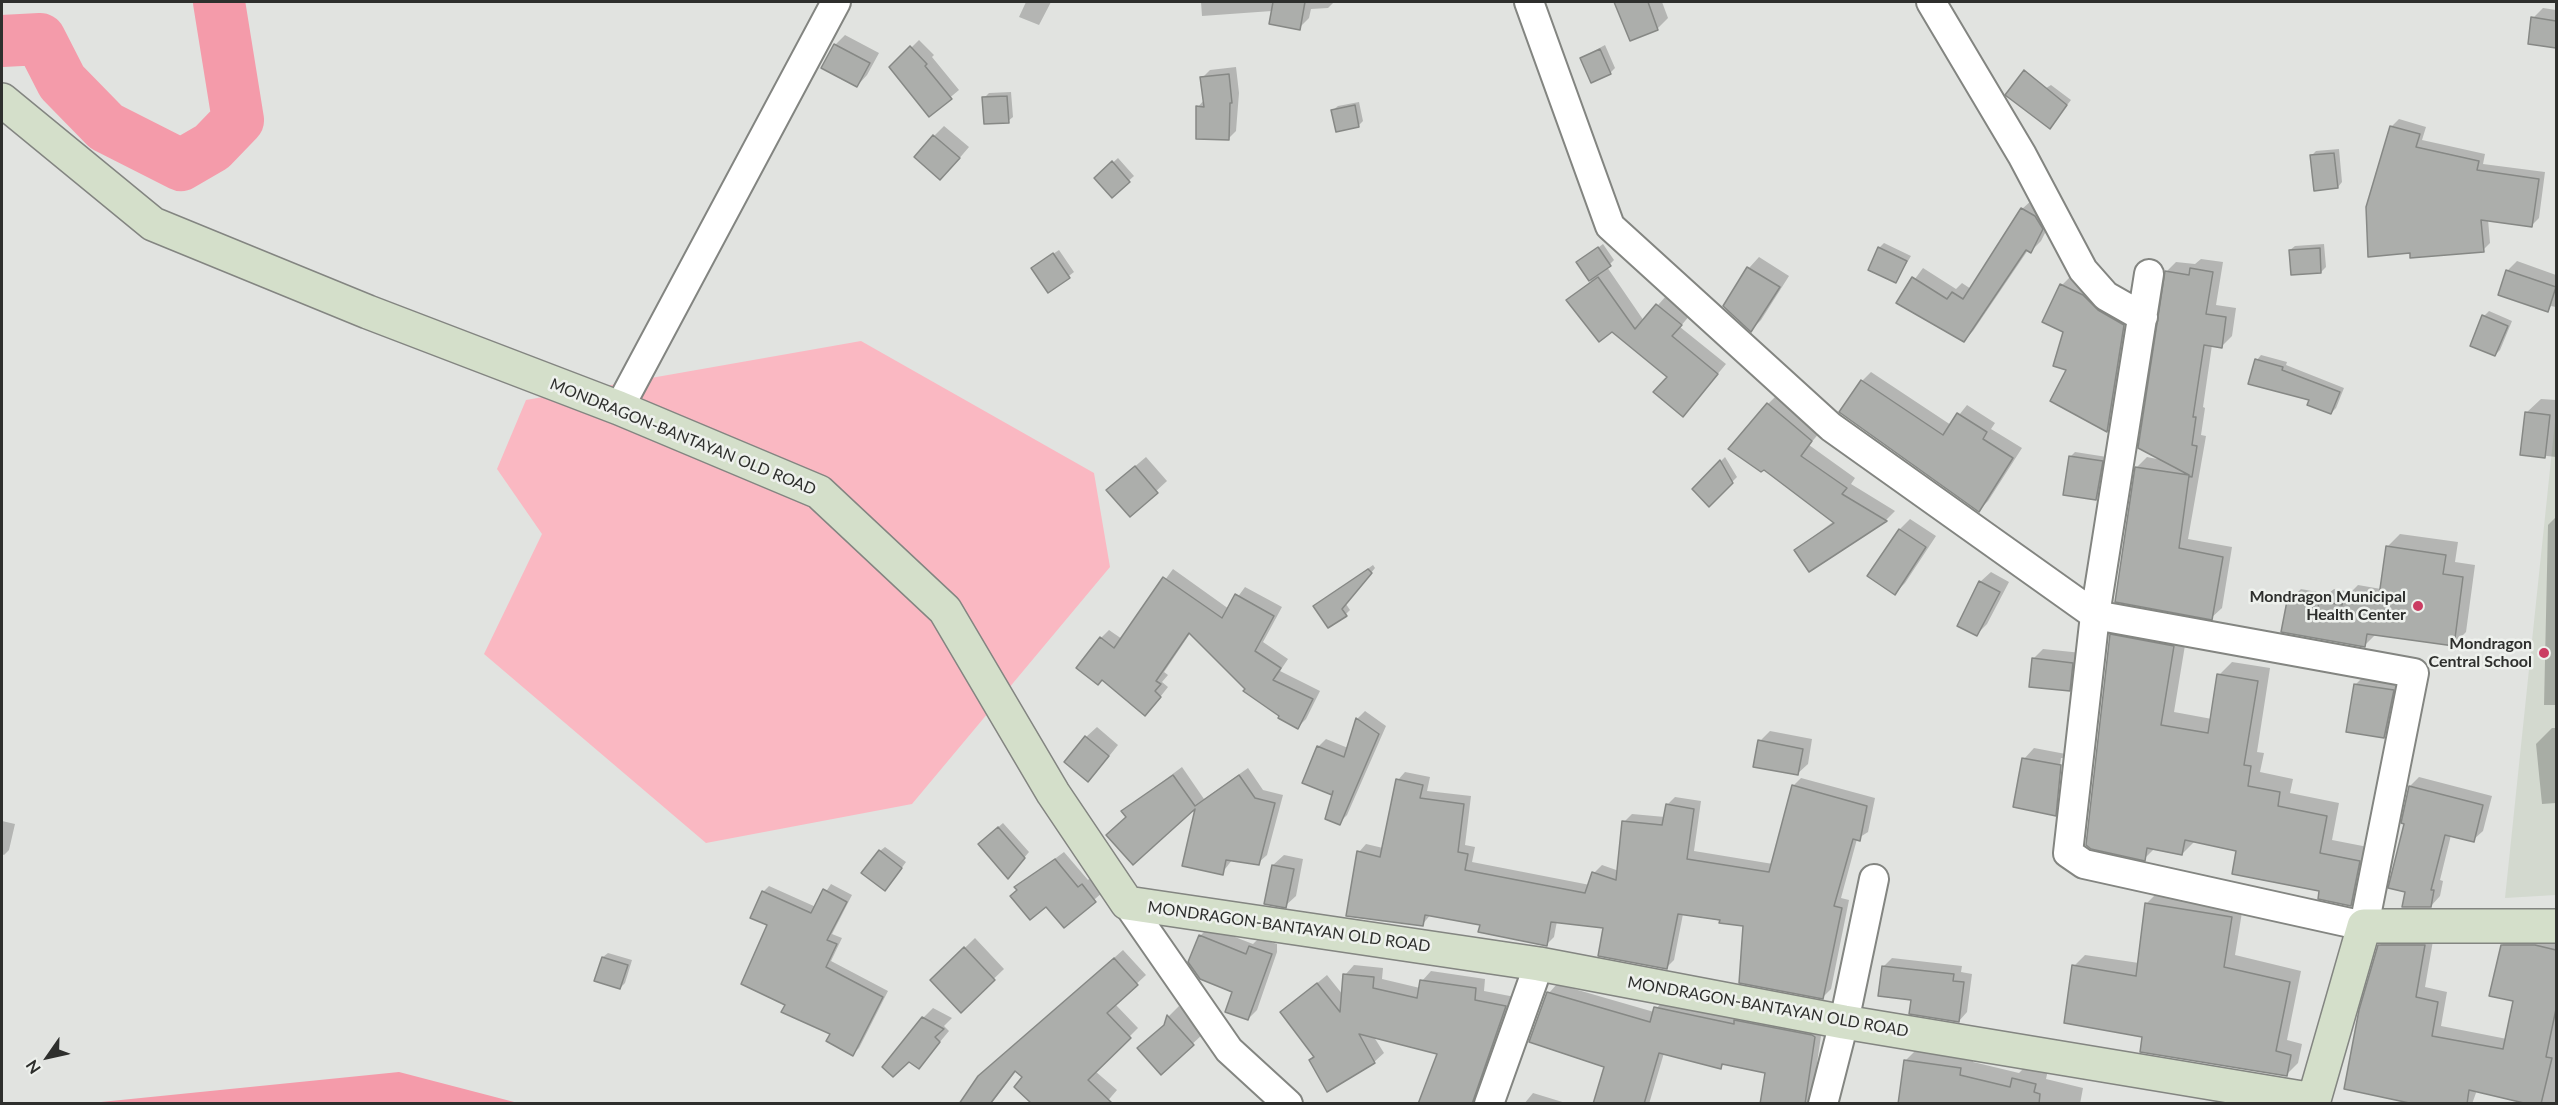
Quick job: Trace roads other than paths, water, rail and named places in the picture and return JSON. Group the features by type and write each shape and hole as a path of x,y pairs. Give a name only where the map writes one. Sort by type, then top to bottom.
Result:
{"street":[{"path":"619,408 836,2"},
{"path":"1529,2 1610,226 1831,427 2095,615 2414,673 2364,926"},
{"path":"1931,2 2022,155 2083,270 2106,296 2143,316"},
{"name":"MONDRAGON-BANTAYAN OLD ROAD","path":"8,106 153,224 368,312 619,408 819,492 945,610 1053,793 1127,903 1539,964 1844,1022 2319,1102 2364,926"},
{"path":"2149,274 2095,615 2068,853 2084,864 2364,926 2556,926"},
{"path":"1823,1104 1844,1022 1874,879"},
{"path":"1127,903 1229,1050 1288,1104"},
{"path":"1489,1104 1539,964"}],"waterway":[{"path":"2,41 40,39 62,82 106,127 181,165 212,147 238,120 219,2"}],"place":[{"name":"Mondragon Municipal Health Center","path":"2418,606"},
{"name":"Mondragon Central School","path":"2544,653"}]}
